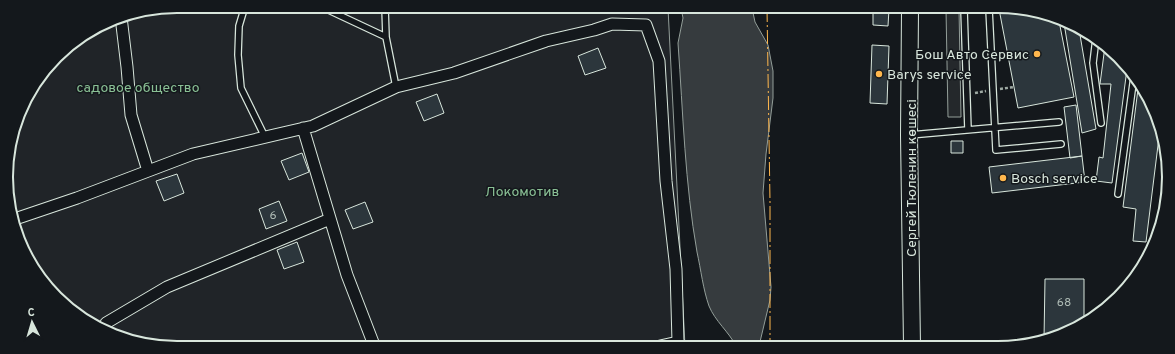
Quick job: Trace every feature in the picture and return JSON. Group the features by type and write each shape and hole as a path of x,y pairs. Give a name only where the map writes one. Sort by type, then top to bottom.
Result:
{"main road":[{"name":"Сергей Тюленин көшесі","path":"910,13 912,341"}],"street":[{"path":"122,23 131,115 148,171"},
{"path":"19,218 77,198 193,154 313,126 396,88 454,72 546,41 594,30 612,24 646,25 659,61 666,181 676,268 680,341"},
{"path":"303,128 347,276 372,341"},
{"path":"106,323 167,287 330,219"}],"lane":[{"path":"243,13 239,26 238,55 241,88 265,137"},
{"path":"335,13 386,37"},
{"path":"385,13 386,37 396,88"},
{"path":"964,13 968,130"},
{"path":"989,13 996,150 1061,144"},
{"path":"1095,45 1093,63 1101,123"},
{"path":"1118,194 1133,84"},
{"path":"910,135 1059,122"}],"green space":[{"name":"Локомотив","path":"166,13 668,13 685,341 156,340 114,329 77,307 61,293 47,277 25,240 14,198 13,166 16,145 25,114 47,77 61,61 77,47 114,25 145,16"}],"shaded area":[{"path":"682,13 753,13 755,22 768,45 773,71 773,98 763,193 771,287 770,300 760,341 733,341 718,322 709,306 705,293 693,226 687,174 678,43 683,18"},
{"path":"946,13 959,13 961,117 948,117"}],"building":[{"path":"873,13 889,13 888,26 873,25"},
{"name":"Бош Авто Сервис","path":"1000,13 1030,16 1060,25 1074,97 1018,108"},
{"path":"1065,27 1080,35 1096,129 1082,133"},
{"name":"Barys service","path":"872,45 889,46 887,104 870,103"},
{"path":"598,48 606,68 585,75 578,56"},
{"path":"1104,52 1126,75 1112,183 1096,181 1099,157 1103,158 1111,84 1100,84"},
{"path":"1138,92 1150,114 1158,143 1146,242 1133,241 1136,209 1123,207"},
{"path":"437,94 444,113 424,121 416,102"},
{"path":"1076,105 1082,156 1070,158 1064,107"},
{"path":"951,141 963,141 963,153 951,153"},
{"path":"302,153 309,172 289,180 281,161"},
{"path":"1082,156 1085,182 992,193 989,167"},
{"path":"177,174 184,193 164,201 156,181"},
{"path":"279,201 287,221 266,229 259,209"},
{"path":"365,202 373,222 353,229 345,210"},
{"path":"297,242 304,262 284,269 277,250"},
{"path":"1045,279 1084,279 1084,316 1061,329 1044,334"}],"power":[{"path":"767,13 770,202 770,341"}],"place":[{"name":"Бош Авто Сервис","path":"1037,54"},
{"name":"Barys service","path":"879,74"},
{"name":"Bosch service","path":"1003,178"}],"park label":[{"name":"садовое общество","path":"138,87"}]}
